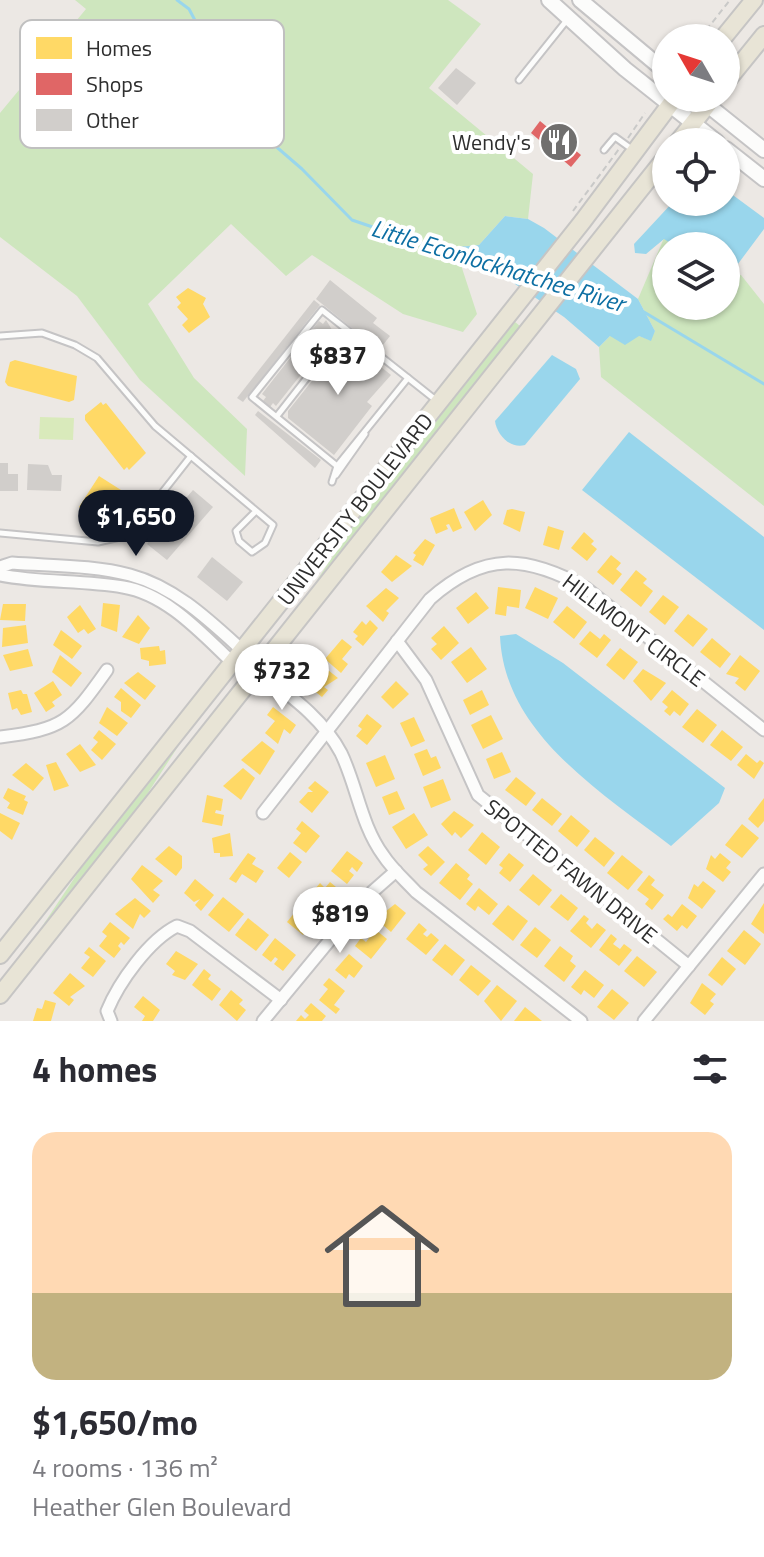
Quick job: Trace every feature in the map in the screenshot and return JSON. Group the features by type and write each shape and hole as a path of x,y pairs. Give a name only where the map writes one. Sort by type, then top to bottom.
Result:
{"main road":[{"path":"734,24 754,0"},
{"path":"740,65 764,35"},
{"name":"UNIVERSITY BOULEVARD","path":"0,955 509,315 629,147 663,112"},
{"path":"689,128 700,112"},
{"name":"UNIVERSITY BOULEVARD","path":"0,995 652,175"},
{"path":"258,671 258,650 271,616"},
{"path":"226,712 243,677 238,657"}],"street":[{"path":"549,0 568,19 652,85"},
{"path":"580,0 652,60"},
{"path":"683,112 699,128"},
{"path":"721,112 764,150"},
{"path":"740,160 764,179"},
{"name":"HILLMONT CIRCLE","path":"263,813 430,599 453,579 504,561 556,571 586,588 764,730"},
{"path":"0,567 12,563 130,575 160,587 203,614 238,657"},
{"path":"0,575 126,587 156,599 238,657"},
{"name":"SPOTTED FAWN DRIVE","path":"397,641 426,680 478,795 689,966"},
{"path":"0,737 45,731 68,718 107,670"},
{"path":"258,671 313,713 327,731 341,754 365,820 382,855 396,871 416,892 581,1021"},
{"path":"263,1021 363,900 396,871"},
{"path":"644,1021 764,874"},
{"path":"111,1021 107,1011 114,995 164,933 177,926 190,931 281,1000"}],"lane":[{"path":"519,80 568,19"},
{"path":"604,150 615,137 629,147"},
{"path":"337,466 252,397 322,310 439,403"},
{"path":"277,416 345,329"},
{"path":"0,336 42,333 75,345 97,358 155,426 273,525 265,543 252,552 239,541 236,531 255,512"},
{"path":"365,432 332,482 337,466 408,378"},
{"path":"0,533 98,542 129,535 191,456"}],"path":[{"path":"711,24 730,0"},
{"path":"576,219 629,147 645,113"}],"green space":[{"path":"75,0 448,0 481,24 429,88 533,174 528,219 505,216 479,245 458,247 439,256 460,262 477,314 463,332 403,314 312,255 286,276 231,224 148,304 194,378 247,429 245,476 140,380 77,296 0,237 0,113 20,89 20,148 284,148 284,20 77,20 86,9"},
{"path":"652,266 652,320 740,320 740,275 764,304 764,506 601,377 599,347 610,336 639,336 650,340 655,331 638,299"},
{"path":"515,322 520,326 315,583 353,526"},
{"path":"40,417 74,418 73,440 39,439"},
{"path":"179,745 144,799 41,928 79,871"}],"water":[{"path":"740,200 764,218 764,229 740,261 740,232 652,232 652,249 646,254 635,253 634,244 660,216 740,216"},
{"path":"505,216 528,219 544,228 638,299 655,331 651,341 639,336 625,345 610,336 599,347 564,317 503,276 438,256 458,247 479,245"},
{"path":"552,355 576,369 580,379 525,445 510,443 499,432 495,421"},
{"path":"629,432 764,537 764,630 582,490"},
{"path":"516,634 563,663 725,788 719,803 671,846 587,781 537,731 519,702 506,671 500,636"}],"building: Homes":[{"path":"188,288 206,298 203,304 210,317 189,333 182,325 188,319 177,307 181,303 176,297"},
{"path":"15,360 77,376 74,400 69,402 8,386 5,382 10,362"},
{"path":"101,402 103,405 106,403 146,453 129,470 127,467 124,470 85,420 85,415"},
{"path":"99,476 121,490 104,517 100,515 98,519 79,507"},
{"path":"483,500 492,515 475,531 464,512"},
{"path":"454,508 462,528 453,532 449,524 446,525 448,529 436,534 430,518"},
{"path":"507,510 525,512 520,532 503,524"},
{"path":"548,526 564,531 559,550 543,545"},
{"path":"584,532 594,541 591,544 597,549 587,561 571,548"},
{"path":"425,539 435,545 423,566 413,560 416,555 413,553"},
{"path":"396,555 412,566 392,582 381,572"},
{"path":"611,555 621,563 616,569 622,574 613,585 597,572"},
{"path":"636,570 647,579 643,583 653,591 641,607 620,590"},
{"path":"498,587 521,590 519,608 507,606 506,616 495,614"},
{"path":"535,587 558,598 548,619 525,608"},
{"path":"386,588 399,598 386,611 389,613 383,622 366,606"},
{"path":"476,592 489,608 468,624 456,608"},
{"path":"663,595 679,607 665,625 649,612"},
{"path":"103,603 120,605 117,632 101,626"},
{"path":"3,604 26,604 25,621 0,620"},
{"path":"80,605 96,629 88,634 84,629 78,633 67,617"},
{"path":"567,606 587,622 574,639 553,622"},
{"path":"688,614 708,629 693,647 674,631"},
{"path":"138,615 150,628 139,644 122,637"},
{"path":"370,620 378,628 363,646 355,639 358,636 353,632 362,621 366,625"},
{"path":"26,625 28,643 2,647 3,628"},
{"path":"444,626 459,643 441,660 431,649 437,644 431,638"},
{"path":"61,630 82,646 72,659 53,645"},
{"path":"590,631 600,639 604,634 611,640 597,658 579,644"},
{"path":"712,638 731,654 720,668 700,652"},
{"path":"342,639 352,647 342,659 348,664 341,673 325,659"},
{"path":"159,646 160,651 165,650 166,664 149,666 149,661 141,659 140,648"},
{"path":"471,647 487,669 467,683 451,662"},
{"path":"620,648 638,662 624,680 606,665"},
{"path":"28,649 33,666 10,671 3,655"},
{"path":"60,655 82,673 71,687 52,672"},
{"path":"740,655 760,671 745,691 735,683 739,678 726,674"},
{"path":"323,666 338,678 324,687 328,690 322,697 307,685"},
{"path":"643,669 666,683 651,701 633,681"},
{"path":"138,672 156,686 145,700 124,683"},
{"path":"53,681 62,695 52,702 55,706 46,712 34,693"},
{"path":"396,681 409,694 393,709 381,697"},
{"path":"121,688 141,705 131,718 121,711 121,702 114,697"},
{"path":"21,690 27,694 32,712 21,715 17,708 12,710 8,693"},
{"path":"482,690 489,705 470,715 463,700"},
{"path":"672,690 689,704 680,716 674,711 670,716 664,711 668,707 662,702"},
{"path":"107,707 128,723 117,736 99,723"},
{"path":"273,707 296,725 290,734 284,729 278,744 265,733 275,721 267,715"},
{"path":"697,709 717,725 703,743 682,727"},
{"path":"367,714 382,726 367,745 356,736 362,729 358,726"},
{"path":"491,715 503,739 483,749 471,725"},
{"path":"414,717 425,741 411,747 400,723"},
{"path":"99,730 116,744 102,760 91,750 98,742 93,738"},
{"path":"722,730 743,747 731,761 710,745"},
{"path":"262,741 275,751 260,775 241,760"},
{"path":"80,744 96,765 80,772 66,754"},
{"path":"427,749 431,758 436,756 441,768 423,776 414,754"},
{"path":"502,752 511,772 494,779 486,759"},
{"path":"746,754 757,763 760,760 764,763 754,779 737,765"},
{"path":"385,755 395,779 376,787 366,763"},
{"path":"56,762 69,786 54,791 46,765"},
{"path":"26,763 44,778 33,791 12,775"},
{"path":"243,768 255,778 241,800 223,786"},
{"path":"516,777 536,793 526,806 505,790"},
{"path":"443,779 451,800 431,808 423,787"},
{"path":"315,781 329,792 312,813 299,802 308,792 313,792 308,788"},
{"path":"8,788 26,796 24,800 28,802 23,815 7,808 10,803 3,798"},
{"path":"397,791 405,809 389,815 382,797"},
{"path":"207,795 223,799 221,811 216,810 215,813 224,815 222,826 202,822"},
{"path":"542,798 562,814 552,826 532,810"},
{"path":"764,798 764,821 758,828 748,819"},
{"path":"454,811 474,825 461,838 455,832 452,836 441,824"},
{"path":"0,813 20,823 12,840 0,831"},
{"path":"414,813 428,835 406,849 392,827"},
{"path":"571,815 590,831 577,847 558,831"},
{"path":"302,821 320,836 306,853 293,843 301,833 296,829"},
{"path":"742,824 759,838 742,858 725,845"},
{"path":"482,832 500,847 486,865 468,850"},
{"path":"230,833 233,856 220,857 220,853 214,853 212,838"},
{"path":"595,837 615,853 604,867 584,850"},
{"path":"169,846 182,856 182,868 176,876 155,859"},
{"path":"428,846 445,862 431,876 423,869 428,865 418,855"},
{"path":"347,851 363,863 357,872 352,867 349,871 354,875 347,884 331,871"},
{"path":"290,852 302,862 289,878 277,868"},
{"path":"248,853 256,858 252,864 264,871 256,883 242,874 236,883 229,879"},
{"path":"509,853 524,865 510,882 499,873 503,868 499,865"},
{"path":"720,853 731,862 726,868 731,872 723,882 706,869 711,855 715,859"},
{"path":"622,855 643,872 628,890 607,873"},
{"path":"456,863 470,875 467,879 473,884 460,900 439,883"},
{"path":"142,865 163,881 153,890 160,895 153,903 131,879"},
{"path":"533,874 552,890 539,906 519,890"},
{"path":"649,875 655,880 651,885 664,895 652,910 645,904 649,899 637,890"},
{"path":"195,879 214,895 201,911 195,905 200,899 194,902 184,893"},
{"path":"703,881 716,891 702,909 688,898 694,884 698,887"},
{"path":"330,882 342,892 328,908 311,894 320,883 325,888"},
{"path":"479,888 498,904 489,915 478,906 475,911 466,904"},
{"path":"561,894 578,908 568,921 550,907"},
{"path":"223,897 244,914 229,932 208,915"},
{"path":"135,898 151,911 144,918 140,914 133,929 115,914"},
{"path":"303,902 320,915 303,935 287,922"},
{"path":"764,903 764,934 751,924"},
{"path":"395,904 406,913 391,932 376,919"},
{"path":"682,904 697,916 687,929 682,925 677,931 663,919 668,914 672,917"},
{"path":"508,905 528,921 513,941 492,924"},
{"path":"584,915 592,929 597,923 606,930 591,948 570,931"},
{"path":"248,918 269,935 256,951 235,935"},
{"path":"110,922 130,938 124,945 121,942 118,946 121,949 114,958 99,946 107,936 102,932"},
{"path":"419,923 427,930 423,934 427,937 431,933 439,940 426,955 406,939"},
{"path":"371,926 387,939 371,959 355,946 361,938 366,942 369,938 364,934"},
{"path":"535,927 551,940 537,958 520,945"},
{"path":"744,930 761,944 745,965 727,951"},
{"path":"611,934 617,939 613,944 620,949 624,944 632,950 619,966 599,950"},
{"path":"275,938 296,955 283,971 274,964 278,959 275,957 271,962 262,955"},
{"path":"445,944 465,960 452,976 432,960"},
{"path":"560,946 573,956 570,961 576,966 564,982 544,966"},
{"path":"89,947 106,961 93,977 81,968 90,957 84,953"},
{"path":"176,951 198,964 185,980 172,975 175,971 166,964"},
{"path":"349,954 363,966 354,978 349,974 346,979 335,970"},
{"path":"637,956 657,972 644,987 624,971"},
{"path":"722,957 736,969 722,986 708,975"},
{"path":"471,965 491,981 478,996 459,980"},
{"path":"204,969 211,975 208,979 221,989 212,1001 192,985"},
{"path":"585,970 604,985 594,998 584,990 581,995 571,987"},
{"path":"70,973 85,986 70,997 74,1000 69,1006 53,993"},
{"path":"329,978 345,991 334,1005 340,1009 336,1014 319,1000 328,989 323,985"},
{"path":"702,983 716,994 710,1001 714,1004 705,1015 690,1003"},
{"path":"497,985 517,1001 501,1021 484,1001"},
{"path":"612,989 629,1003 614,1020 597,1007"},
{"path":"231,990 243,1000 239,1004 246,1010 237,1021 219,1005"},
{"path":"143,996 160,1010 153,1021 142,1021 145,1016 134,1007"},
{"path":"45,1000 56,1003 51,1021 33,1021 37,1008 42,1009"},
{"path":"311,1003 326,1016 322,1021 296,1021 301,1015 305,1019 309,1015 304,1011"},
{"path":"525,1007 542,1021 514,1021"}],"building: Shops":[{"path":"540,121 581,155 571,167 531,133"}],"building: Other":[{"path":"456,68 476,83 457,105 438,88"},
{"path":"330,280 377,318 373,323 390,336 379,350 316,299"},
{"path":"314,300 320,305 243,402 237,398"},
{"path":"326,320 334,333 276,406 273,403 270,407 263,401 266,397 262,394 319,321 323,324"},
{"path":"343,342 350,342 391,375 367,402 372,406 334,455 288,418 288,411"},
{"path":"258,411 321,460 315,468 255,415"},
{"path":"0,463 8,463 8,474 18,474 18,491 0,491"},
{"path":"28,464 48,465 52,475 62,475 61,491 27,490"},
{"path":"193,490 213,507 167,560 147,544"},
{"path":"212,557 243,582 227,601 197,577"}],"waterway":[{"name":"Little Econlockhatchee River","path":"177,0 189,9 195,20"},
{"name":"Little Econlockhatchee River","path":"278,148 352,220 449,253"},
{"name":"Little Econlockhatchee River","path":"644,312 764,384"}],"place":[{"name":"Wendy's","path":"559,142"}]}
